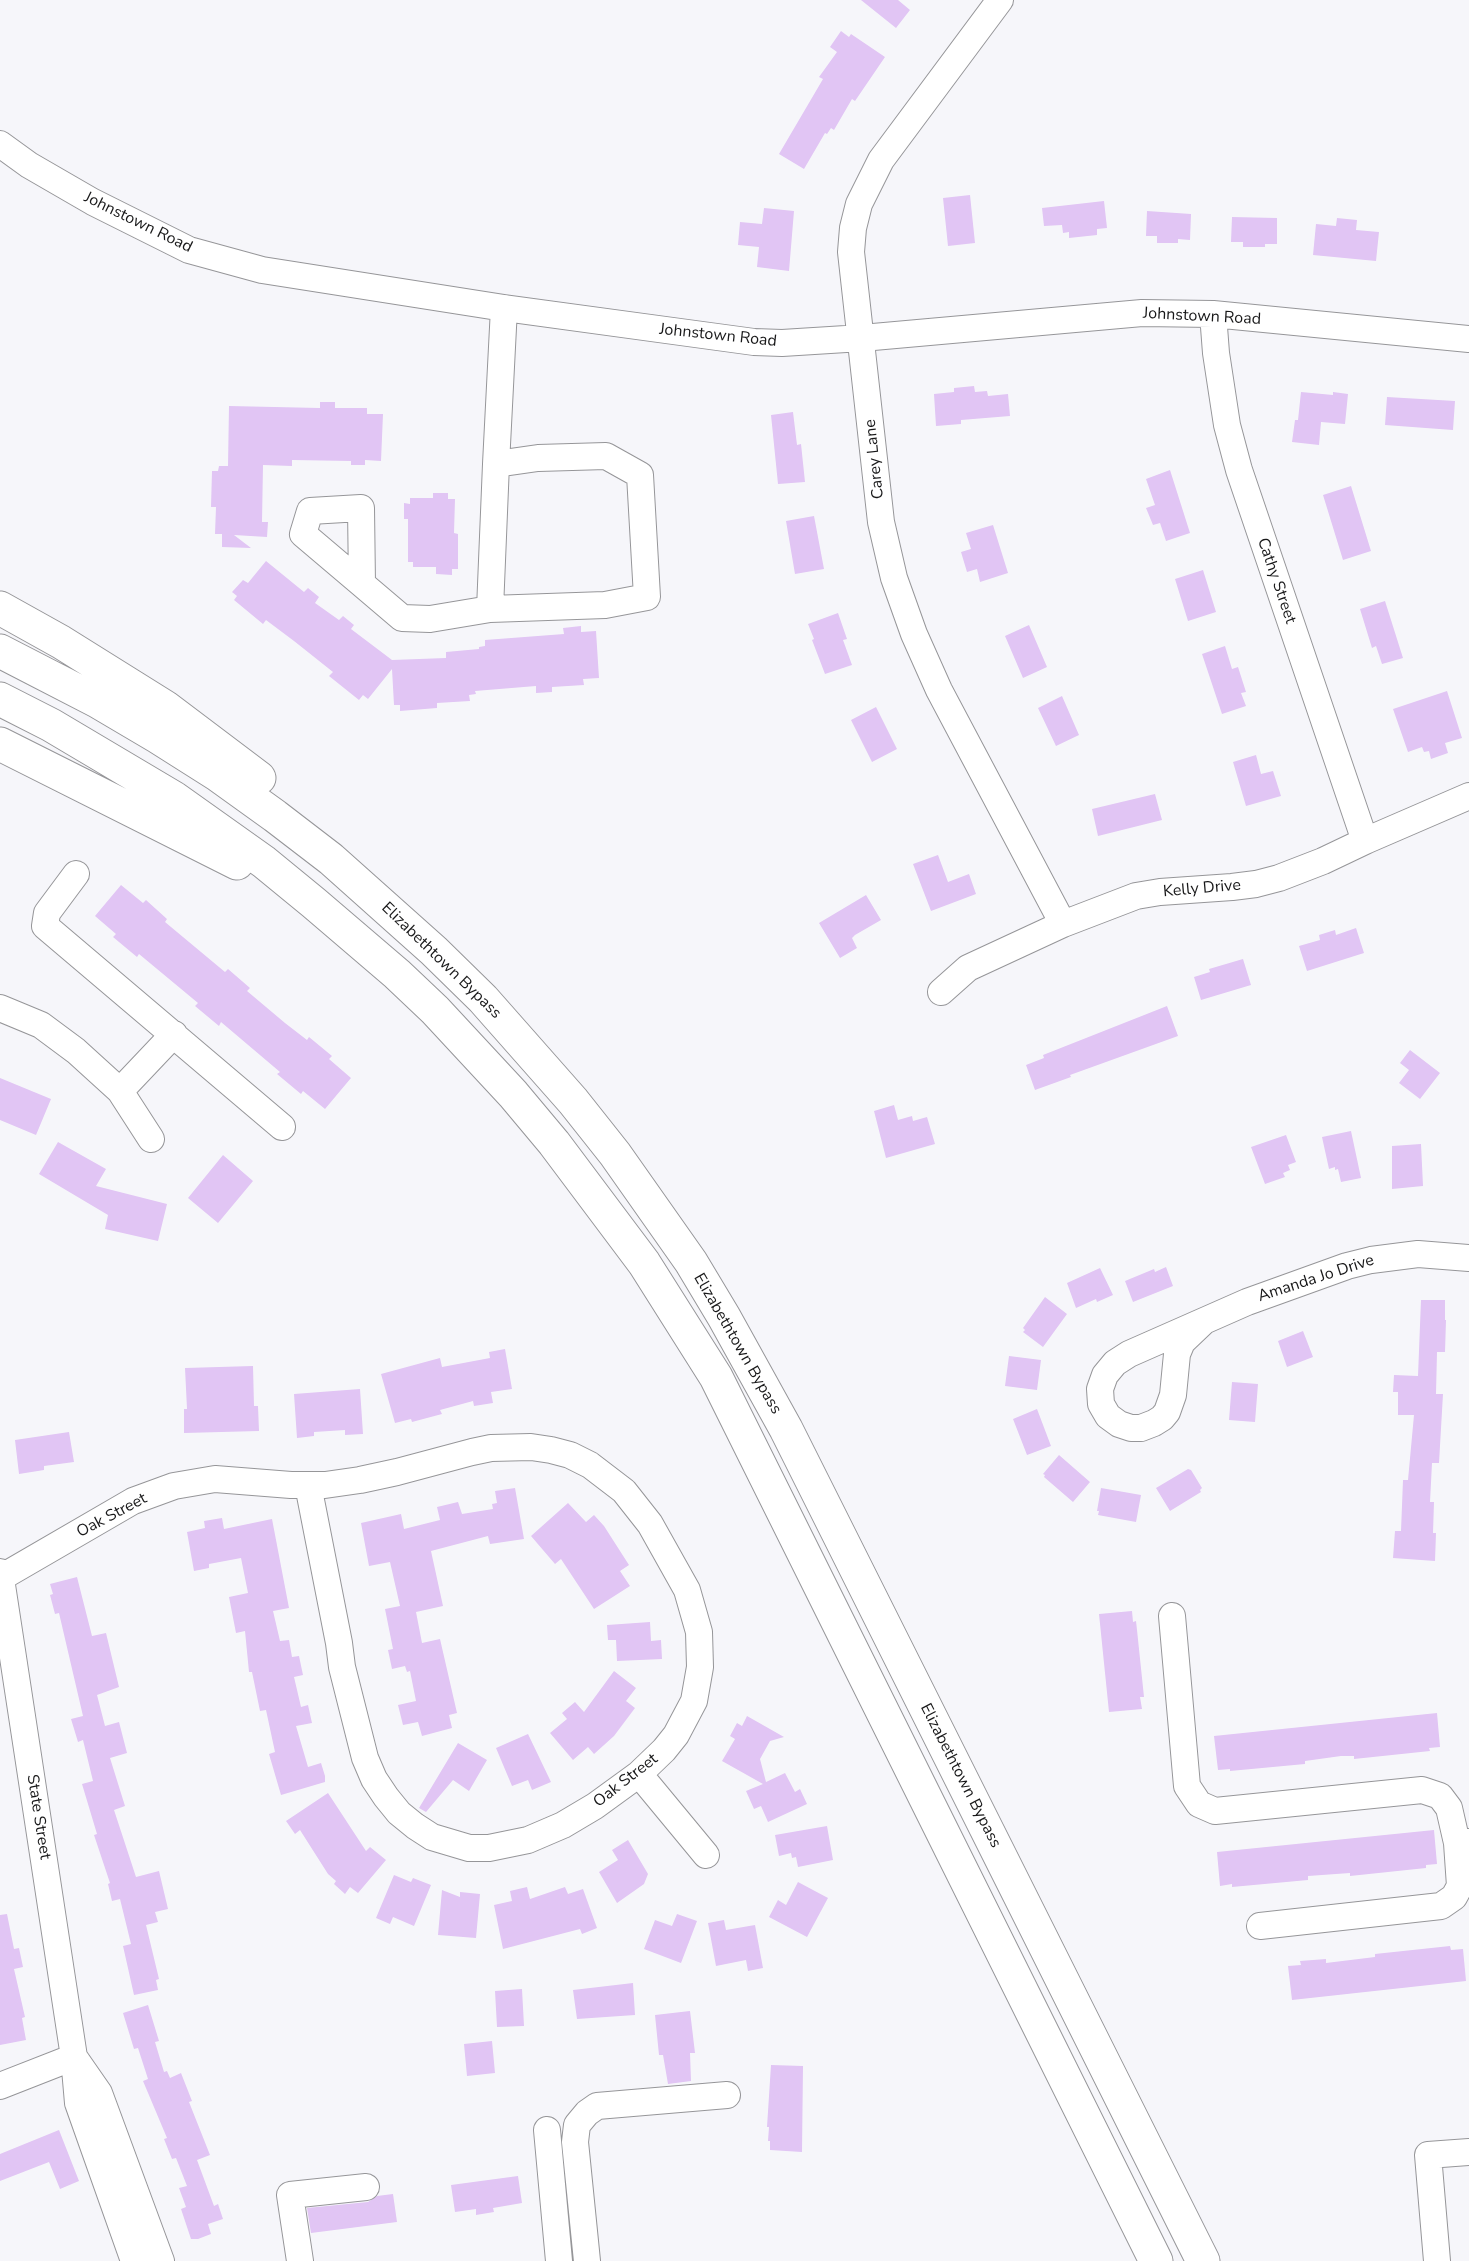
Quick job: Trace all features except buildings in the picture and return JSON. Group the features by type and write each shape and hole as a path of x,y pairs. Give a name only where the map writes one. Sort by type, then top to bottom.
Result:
{"highway":[{"path":"0,608 61,642 165,707 300,809 384,905"},
{"name":"Elizabethtown Bypass","path":"0,651 97,701 218,775 275,816 384,905 483,999 573,1101 654,1208 719,1308 786,1429 1203,2261"},
{"path":"0,699 51,725 174,798 264,862 397,974 435,1010 513,1094 554,1143 644,1263 716,1377 1156,2261"},
{"path":"0,744 163,824 314,903"}],"street":[{"name":"Carey Lane","path":"1000,0 881,160 859,204 853,228 851,252 881,522 894,578 914,634 939,690 1063,924"},
{"name":"Johnstown Road","path":"0,144 29,165 93,202 189,250 262,270 504,308 754,342 782,343 862,338 1142,313 1214,314 1469,339"},
{"path":"490,609 504,308"},
{"name":"Cathy Street","path":"1214,314 1216,353 1226,414 1239,470 1365,841"},
{"path":"362,584 402,618 430,620 490,609 605,605 647,597 640,475 606,456 538,458 496,464"},
{"name":"Kelly Drive","path":"941,992 968,968 1063,924 1136,896 1256,884 1323,861 1469,796"},
{"path":"76,874 47,913 45,926 282,1127"},
{"path":"0,1008 41,1025 60,1038 120,1091 151,1139"},
{"path":"120,1091 174,1034"},
{"name":"Amanda Jo Drive","path":"1203,1322 1182,1342 1174,1365 1173,1395 1167,1412 1162,1418 1141,1428 1131,1428 1119,1424 1108,1416 1101,1404 1100,1389 1105,1375 1115,1363 1128,1354 1203,1322 1297,1282 1371,1260 1418,1254 1469,1258"},
{"name":"Oak Street","path":"1,1574 133,1501 174,1486 215,1479 308,1485 360,1480 472,1452 510,1447 531,1447 570,1455 590,1464 608,1477 638,1507 671,1559 687,1590 699,1632 701,1650 694,1701 687,1718 664,1750 639,1774 595,1806 563,1825 528,1840 489,1848 469,1848 450,1844 424,1832 399,1813 374,1779 359,1736 342,1666 308,1485"},
{"name":"State Street","path":"1,1574 74,2057 78,2103 134,2261"},
{"path":"1172,1616 1187,1786 1199,1804 1215,1811 1422,1790 1440,1796 1449,1808 1463,1843 1460,1886 1454,1897 1441,1906 1260,1926"},
{"path":"639,1774 706,1855"},
{"path":"0,2086 74,2057"},
{"name":"State Street","path":"74,2057 99,2093 160,2261"},
{"path":"587,2261 574,2142 578,2125 587,2113 597,2106 726,2095"},
{"path":"547,2130 559,2261"},
{"path":"1437,2261 1428,2155 1469,2152"},
{"path":"300,2261 290,2195 366,2187"}]}
